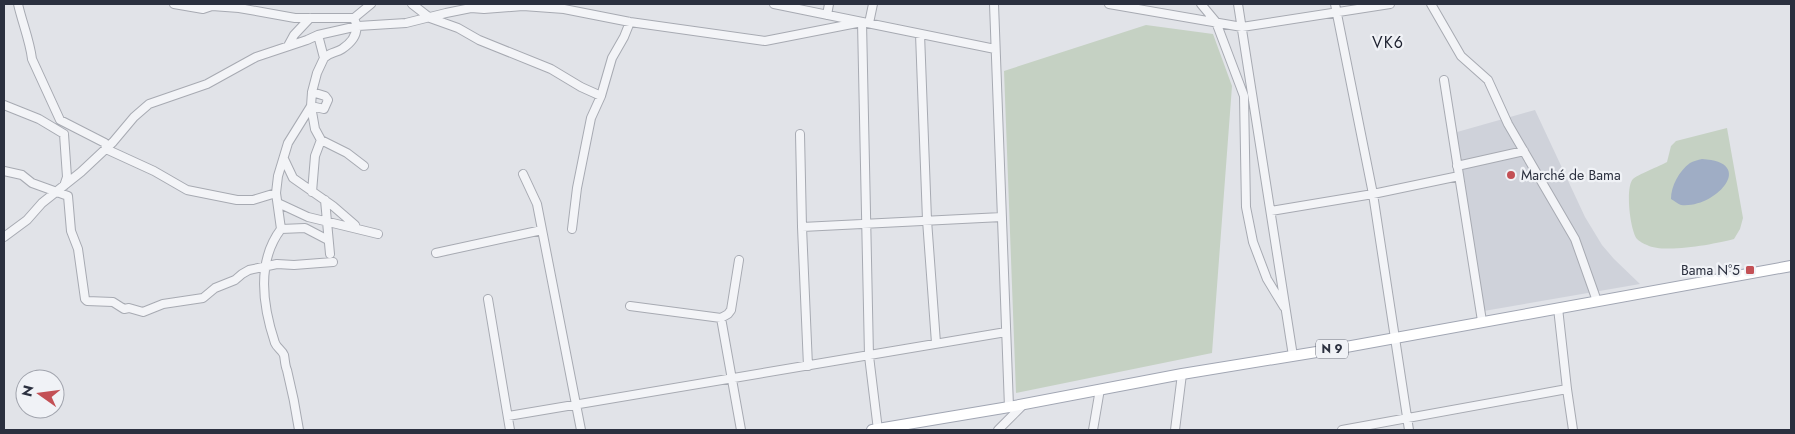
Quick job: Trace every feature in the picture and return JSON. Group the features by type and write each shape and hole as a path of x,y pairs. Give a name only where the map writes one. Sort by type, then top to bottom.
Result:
{"main road":[{"name":"N 9","path":"876,430 1791,266"}],"street":[{"path":"18,4 32,59 60,120 105,142 106,148"},
{"path":"174,4 203,9 212,6 239,8 295,18 354,18 371,4"},
{"path":"412,4 430,18 458,28 479,40 551,69 581,87 601,96"},
{"path":"774,4 995,49"},
{"path":"827,14 829,4"},
{"path":"873,4 866,22 867,223 869,356 876,430"},
{"path":"994,4 1009,407"},
{"path":"1109,4 1242,27 1336,8 1390,4"},
{"path":"1201,4 1216,22 1244,96 1246,207 1252,242 1267,279 1286,311"},
{"path":"1238,4 1293,356"},
{"path":"1432,4 1461,56 1488,80 1508,124 1575,239 1597,301"},
{"path":"4,237 27,220 42,203 106,148 134,117 149,104 207,84 256,57 318,35 358,26 406,23 471,8 523,5 565,6 630,22 765,41 866,22"},
{"path":"1336,8 1373,194 1409,430"},
{"path":"288,46 294,35 310,18"},
{"path":"354,18 358,26 356,35 341,50 329,53 324,58 317,73 312,92 311,106 316,129 321,140 347,153 364,166"},
{"path":"572,229 583,152 591,118 601,96 612,58 630,22"},
{"path":"920,34 927,220 936,343"},
{"path":"318,35 324,58"},
{"path":"1444,80 1482,321"},
{"path":"311,106 324,109 328,100 325,96 312,92"},
{"path":"4,105 39,119 64,134"},
{"path":"299,430 290,380 283,353 276,344 265,302 264,287 265,267 272,245 281,229 276,194 278,176 292,134 311,106"},
{"path":"64,134 76,129"},
{"path":"64,134 67,177 64,186"},
{"path":"800,134 808,366"},
{"path":"312,192 314,156 321,140"},
{"path":"106,148 154,171 187,190 238,200 253,200 276,194"},
{"path":"1458,166 1524,151"},
{"path":"284,159 293,178 325,200 358,228"},
{"path":"4,171 22,175 32,183 68,196 71,231 78,250 85,299 113,302 124,309 129,308 143,312 163,304 203,298 215,288 236,280 249,270 277,264 294,266 331,258 325,200"},
{"path":"523,174 538,204 581,430"},
{"path":"1271,212 1373,194 1459,176"},
{"path":"278,203 296,213 378,234"},
{"path":"802,227 1002,217"},
{"path":"281,229 305,228 328,240"},
{"path":"436,253 542,230"},
{"path":"630,306 721,318 731,310 739,260"},
{"path":"488,299 510,430"},
{"path":"1558,308 1567,389 1574,430"},
{"path":"721,318 741,430"},
{"path":"508,416 1006,332"},
{"path":"1175,430 1182,374"},
{"path":"1092,428 1100,389"},
{"path":"1342,430 1567,389"},
{"path":"998,430 1024,404"}],"shaded area":[{"name":"Marché de Bama","path":"1535,110 1585,217 1602,245 1640,284 1478,312 1450,134"}],"green space":[{"path":"1146,25 1213,34 1232,86 1212,353 1016,393 1004,71"},
{"path":"1727,128 1743,218 1740,229 1734,239 1665,249 1646,245 1638,240 1634,234 1629,209 1629,190 1633,179 1667,162 1671,146 1676,141"}],"water":[{"path":"1702,159 1719,162 1727,168 1729,176 1725,185 1706,200 1694,204 1680,205 1671,199 1676,179 1690,163"}],"place":[{"name":"Marché de Bama","path":"1511,175"},
{"name":"Bama N°5","path":"1750,270"}],"district":[{"name":"VK6","path":"1388,42"}]}
